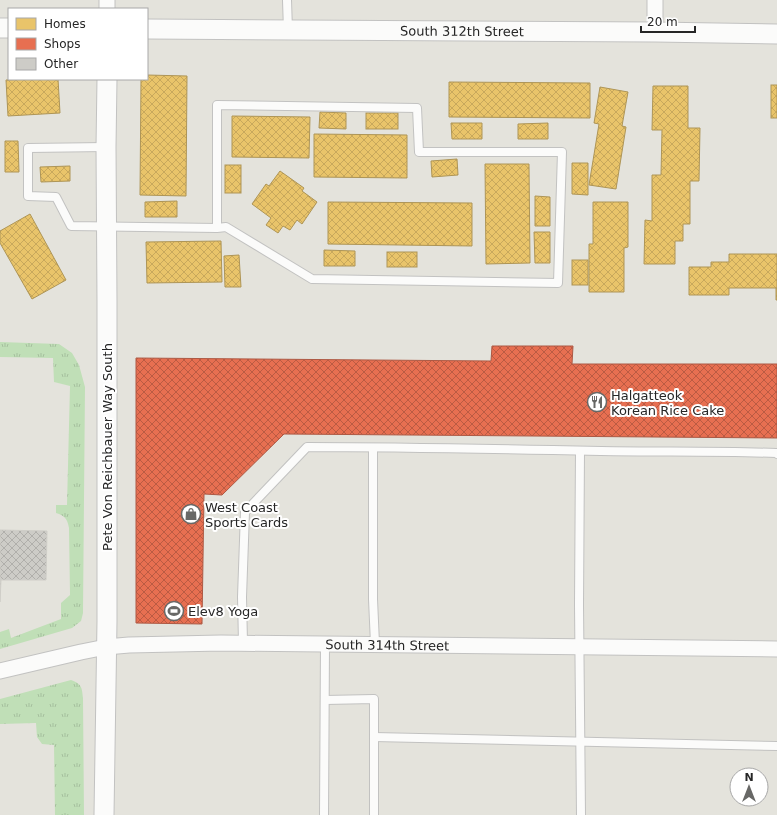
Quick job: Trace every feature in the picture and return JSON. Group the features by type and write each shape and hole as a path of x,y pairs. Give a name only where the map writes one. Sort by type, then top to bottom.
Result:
{"street":[{"path":"655,0 655,32"},
{"name":"South 312th Street","path":"148,29 777,34"},
{"name":"Pete Von Reichbauer Way South","path":"104,815 107,621 107,80"},
{"name":"South 314th Street","path":"0,671 81,652 106,647 129,645 243,643 777,649"}],"lane":[{"path":"287,0 288,30"},
{"path":"106,147 28,148 28,196 56,197 71,226 217,228 226,227 312,279 558,283 562,152 419,152 417,108 217,105 217,228"},
{"path":"243,643 242,597 244,512 307,447 739,452 777,454"},
{"path":"373,448 373,599 375,644"},
{"path":"580,451 581,815"},
{"path":"324,815 325,644"},
{"path":"325,700 374,699 374,815"},
{"path":"374,737 777,746"}],"green space":[{"path":"0,342 59,344 72,353 79,365 85,387 83,613 81,621 72,628 0,649 0,632 9,629 11,638 61,619 61,603 70,595 69,528 65,518 56,513 56,505 67,505 70,386 54,382 53,358 0,357"},
{"path":"71,680 81,687 83,698 84,815 55,815 54,745 42,744 37,737 36,723 0,724 0,699"}],"building: Homes":[{"path":"148,75 187,76 186,196 140,195 141,80 148,80"},
{"path":"6,80 58,80 60,113 8,116"},
{"path":"449,82 590,83 590,118 449,117"},
{"path":"771,85 777,85 777,118 771,118"},
{"path":"653,86 688,86 688,128 700,128 699,181 690,181 690,224 683,224 683,241 675,241 675,264 644,264 645,220 652,221 652,175 661,175 662,130 652,130"},
{"path":"600,87 628,92 622,126 626,127 616,189 589,185 599,124 594,123"},
{"path":"320,112 346,113 346,129 319,128"},
{"path":"366,113 398,113 398,129 366,129"},
{"path":"232,116 310,117 309,158 232,157"},
{"path":"451,123 482,123 482,139 452,139"},
{"path":"548,123 548,139 518,139 518,124"},
{"path":"314,134 407,135 407,178 314,177"},
{"path":"5,141 18,141 19,172 5,172"},
{"path":"457,159 458,175 432,177 431,161"},
{"path":"572,163 588,163 588,195 572,194"},
{"path":"485,164 529,164 530,263 486,264"},
{"path":"225,165 241,165 241,193 225,193"},
{"path":"70,166 70,181 41,182 40,167"},
{"path":"280,171 304,188 302,191 317,202 302,224 297,220 290,230 283,226 278,233 266,225 271,218 252,204 266,184 269,186"},
{"path":"535,196 550,197 550,226 535,226"},
{"path":"177,201 177,217 145,217 145,202"},
{"path":"328,202 472,203 472,246 328,244"},
{"path":"593,202 628,202 628,247 624,248 624,292 589,292 589,244 593,244"},
{"path":"30,214 66,280 32,299 0,243 0,231"},
{"path":"534,232 550,232 550,263 535,263"},
{"path":"221,241 222,282 147,283 146,242"},
{"path":"324,250 355,251 355,266 324,266"},
{"path":"387,252 417,252 417,267 387,267"},
{"path":"729,254 777,254 777,300 776,288 729,288 729,295 689,295 689,267 711,267 711,262 729,262"},
{"path":"239,255 241,287 225,287 224,256"},
{"path":"572,260 588,260 588,285 572,285"}],"building: Shops":[{"path":"492,346 573,346 572,364 777,364 777,438 284,434 222,495 204,494 202,624 136,623 136,358 491,361"}],"building: Other":[{"path":"0,530 47,531 46,580 1,580 0,602"}],"place":[{"name":"Halgatteok Korean Rice Cake","path":"597,402"},
{"name":"West Coast Sports Cards","path":"191,514"},
{"name":"Elev8 Yoga","path":"174,611"}]}
